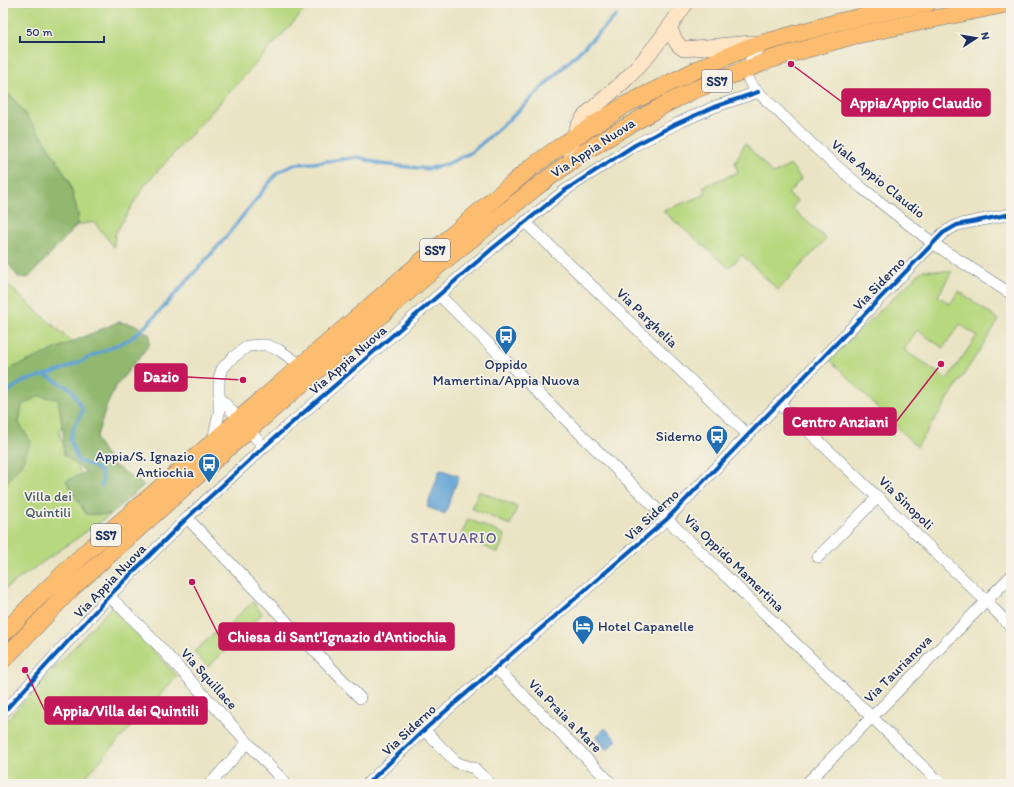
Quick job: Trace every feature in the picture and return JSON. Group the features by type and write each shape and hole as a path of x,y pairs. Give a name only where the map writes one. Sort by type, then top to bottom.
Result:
{"main road":[{"path":"572,159 572,139 583,118 629,76 651,52 686,3"},
{"name":"Via Appia Nuova","path":"3,660 51,609 244,425 301,365 524,173 552,152 628,104 655,89 742,50 842,21 928,3"},
{"name":"Via Appia Nuova","path":"3,634 82,556 213,441 244,425 572,159 627,125 662,106 692,91 747,68 778,57 852,36 1011,3"},
{"path":"670,27 678,44 682,48 688,50 766,42"}],"street":[{"path":"747,68 754,53 766,42"},
{"name":"Viale Appio Claudio","path":"747,68 749,82 758,92 845,174 934,244 1011,294"},
{"name":"Via Appia Nuova","path":"3,713 109,596 187,518 264,447 487,253 564,191 635,145 714,107 758,92"},
{"name":"Via Siderno","path":"368,784 424,730 667,519 947,230 957,225 1011,214"},
{"name":"Via Parghelia","path":"525,222 748,435"},
{"name":"Via Oppido Mamertina","path":"439,295 667,519 941,784"},
{"path":"213,441 219,413 218,382 222,369 232,358 248,346 259,345 272,347 286,354 301,365"},
{"path":"219,397 264,447"},
{"name":"Via Sinopoli","path":"779,403 986,601 1011,627"},
{"path":"818,558 878,497"},
{"path":"187,518 360,698"},
{"name":"Via Taurianova","path":"806,784 1011,576"},
{"name":"Via Squillace","path":"109,596 144,630 286,784"},
{"name":"Via Praia a Mare","path":"496,668 612,784"},
{"path":"424,730 455,761 474,768 490,784"},
{"path":"210,784 248,743"}],"green space":[{"path":"3,3 311,3 144,186 115,234 114,247 94,222 77,225 78,214 69,181 43,138 12,97 3,92"},
{"path":"3,92 12,97 43,138 69,181 78,214 77,225 28,278 18,277 3,256"},
{"path":"745,143 773,174 791,165 801,179 788,194 798,201 792,208 826,239 778,290 742,255 729,268 663,211 706,194 703,187 738,172 735,163"},
{"path":"923,270 952,271 938,296 950,304 959,291 999,320 917,447 829,359","holes":["960,324 977,336 947,379 904,350 917,330 943,348"]},
{"name":"Villa dei Quintili","path":"3,281 98,365 67,412 59,433 66,451 110,515 3,590"},
{"path":"118,322 136,325 150,335 149,345 116,386 107,405 96,439 112,464 144,485 110,515 86,514 66,481 86,472 64,455 63,430 58,399 39,396 22,405 19,423 31,442 22,463 6,483 3,484 3,375 14,367"},
{"path":"479,491 517,507 510,525 471,508"},
{"path":"468,519 505,535 498,553 461,536"},
{"path":"253,602 262,614 240,634 230,623"},
{"path":"112,606 177,676 79,784 3,784 3,724"},
{"path":"223,625 237,640 208,667 194,652"}],"water":[{"path":"440,469 459,476 445,514 427,507"},
{"path":"605,728 617,740 607,750 596,737"}],"waterway":[{"path":"3,401 11,389 24,381 59,371 130,339 148,324 221,243 278,172 296,164 359,157 380,164 428,169 447,164 472,152 513,116 616,16"},
{"path":"45,375 71,389 83,410 74,427 70,440 78,461 93,466 100,471 103,480 101,486"}],"cycle path":[{"path":"3,713 109,596 187,518 264,447 493,248 564,191 635,145 714,107 758,92"},
{"path":"367,784 424,730 667,519 943,233 957,225 1011,214"}],"place":[{"name":"Appia/Appio Claudio","path":"791,64"},
{"name":"Oppido Mamertina/Appia Nuova","path":"506,356"},
{"name":"Centro Anziani","path":"941,364"},
{"name":"Dazio","path":"243,380"},
{"name":"Siderno","path":"717,456"},
{"name":"Appia/S. Ignazio Antiochia","path":"209,484"},
{"name":"Chiesa di Sant'Ignazio d'Antiochia","path":"192,582"},
{"name":"Hotel Capanelle","path":"583,646"},
{"name":"Appia/Villa dei Quintili","path":"25,670"}],"district":[{"name":"STATUARIO","path":"454,538"}]}
